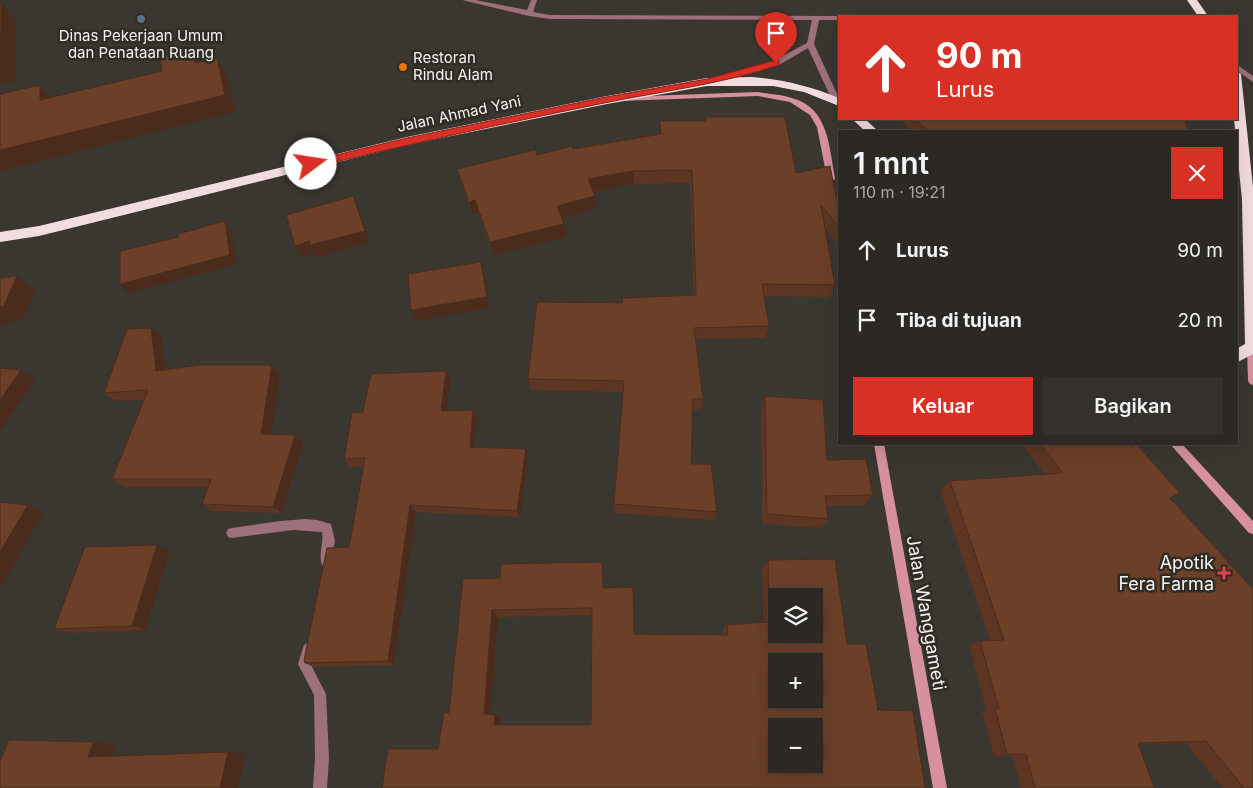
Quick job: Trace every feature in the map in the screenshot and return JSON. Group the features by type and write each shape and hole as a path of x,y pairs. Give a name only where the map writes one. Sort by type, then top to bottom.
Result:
{"highway":[{"path":"1192,0 1202,15"},
{"name":"Jalan Ahmad Yani","path":"0,237 40,231 407,141 606,100 707,82 751,80 773,82 807,89 837,101"},
{"path":"1238,95 1248,200 1252,347 1238,356"},
{"path":"859,120 871,130"}],"street":[{"path":"465,0 550,17 619,19 838,18"},
{"path":"529,14 534,0"},
{"path":"816,18 810,44 837,101"},
{"path":"707,82 746,73 776,63 810,44"},
{"path":"1238,68 1253,80"},
{"path":"606,100 758,94 792,100 813,113 821,127 832,180 838,170"},
{"path":"1252,347 1253,381"},
{"name":"Jalan Wanggameti","path":"879,445 940,788"},
{"path":"1176,445 1253,529"},
{"path":"232,533 311,524 327,528 329,541 323,576"},
{"path":"310,641 304,664 320,694 322,758 320,788"}],"building":[{"path":"0,4 2,4 0,60"},
{"path":"192,50 195,63 217,58 225,95 0,150 0,94 40,85 40,100 162,71 160,57"},
{"path":"706,117 785,117 796,173 830,166 838,206 838,226 821,205 835,285 762,284 769,326 694,328 703,399 693,399 691,464 711,464 717,512 614,504 624,381 528,379 537,302 623,303 622,298 696,295 692,170 634,171 588,179 595,196 557,206 564,224 490,242 475,200 469,202 457,169 535,150 537,155 572,146 573,149 661,134 660,121 706,121"},
{"path":"917,120 1185,120 1188,130 927,130"},
{"path":"353,196 365,231 310,245 310,241 295,246 286,215"},
{"path":"225,221 230,255 120,284 120,251 179,237 178,234"},
{"path":"481,262 487,297 411,310 408,274"},
{"path":"17,276 4,306 0,307 0,278"},
{"path":"151,328 156,371 200,365 272,365 261,434 295,435 273,507 202,504 211,479 112,479 148,390 104,393 127,329"},
{"path":"0,368 21,370 0,400"},
{"path":"446,371 441,411 473,410 470,447 526,449 517,511 410,505 388,661 305,663 304,660 327,548 349,547 365,458 344,459 352,413 363,412 371,374"},
{"path":"765,396 823,400 827,460 866,459 873,495 825,496 828,519 767,514"},
{"path":"1041,445 1130,445 1132,447 1137,445 1180,493 1170,498 1253,589 1253,788 1244,788 1206,741 1138,743 1154,788 1035,788 1026,754 1007,754 995,709 999,709 980,641 1004,640 950,481 1063,473"},
{"path":"0,502 28,505 0,552"},
{"path":"157,545 132,626 54,629 85,547"},
{"path":"835,559 847,644 866,644 878,710 913,711 925,788 382,788 388,749 438,749 444,712 449,713 463,579 500,578 501,564 602,562 603,588 633,587 634,634 728,635 727,625 768,622 768,643 823,643 823,588 768,588 768,560","holes":["592,608 591,725 494,725 495,715 484,714 492,610"]},
{"path":"9,740 93,742 88,757 228,752 220,788 0,788 0,761"}],"place":[{"name":"Dinas Pekerjaan Umum dan Penataan Ruang","path":"141,19"},
{"name":"Restoran Rindu Alam","path":"403,67"},
{"name":"Apotik Fera Farma","path":"1224,573"}],"route":[{"path":"311,164 407,141 606,100 707,82 746,73 776,63"}]}
